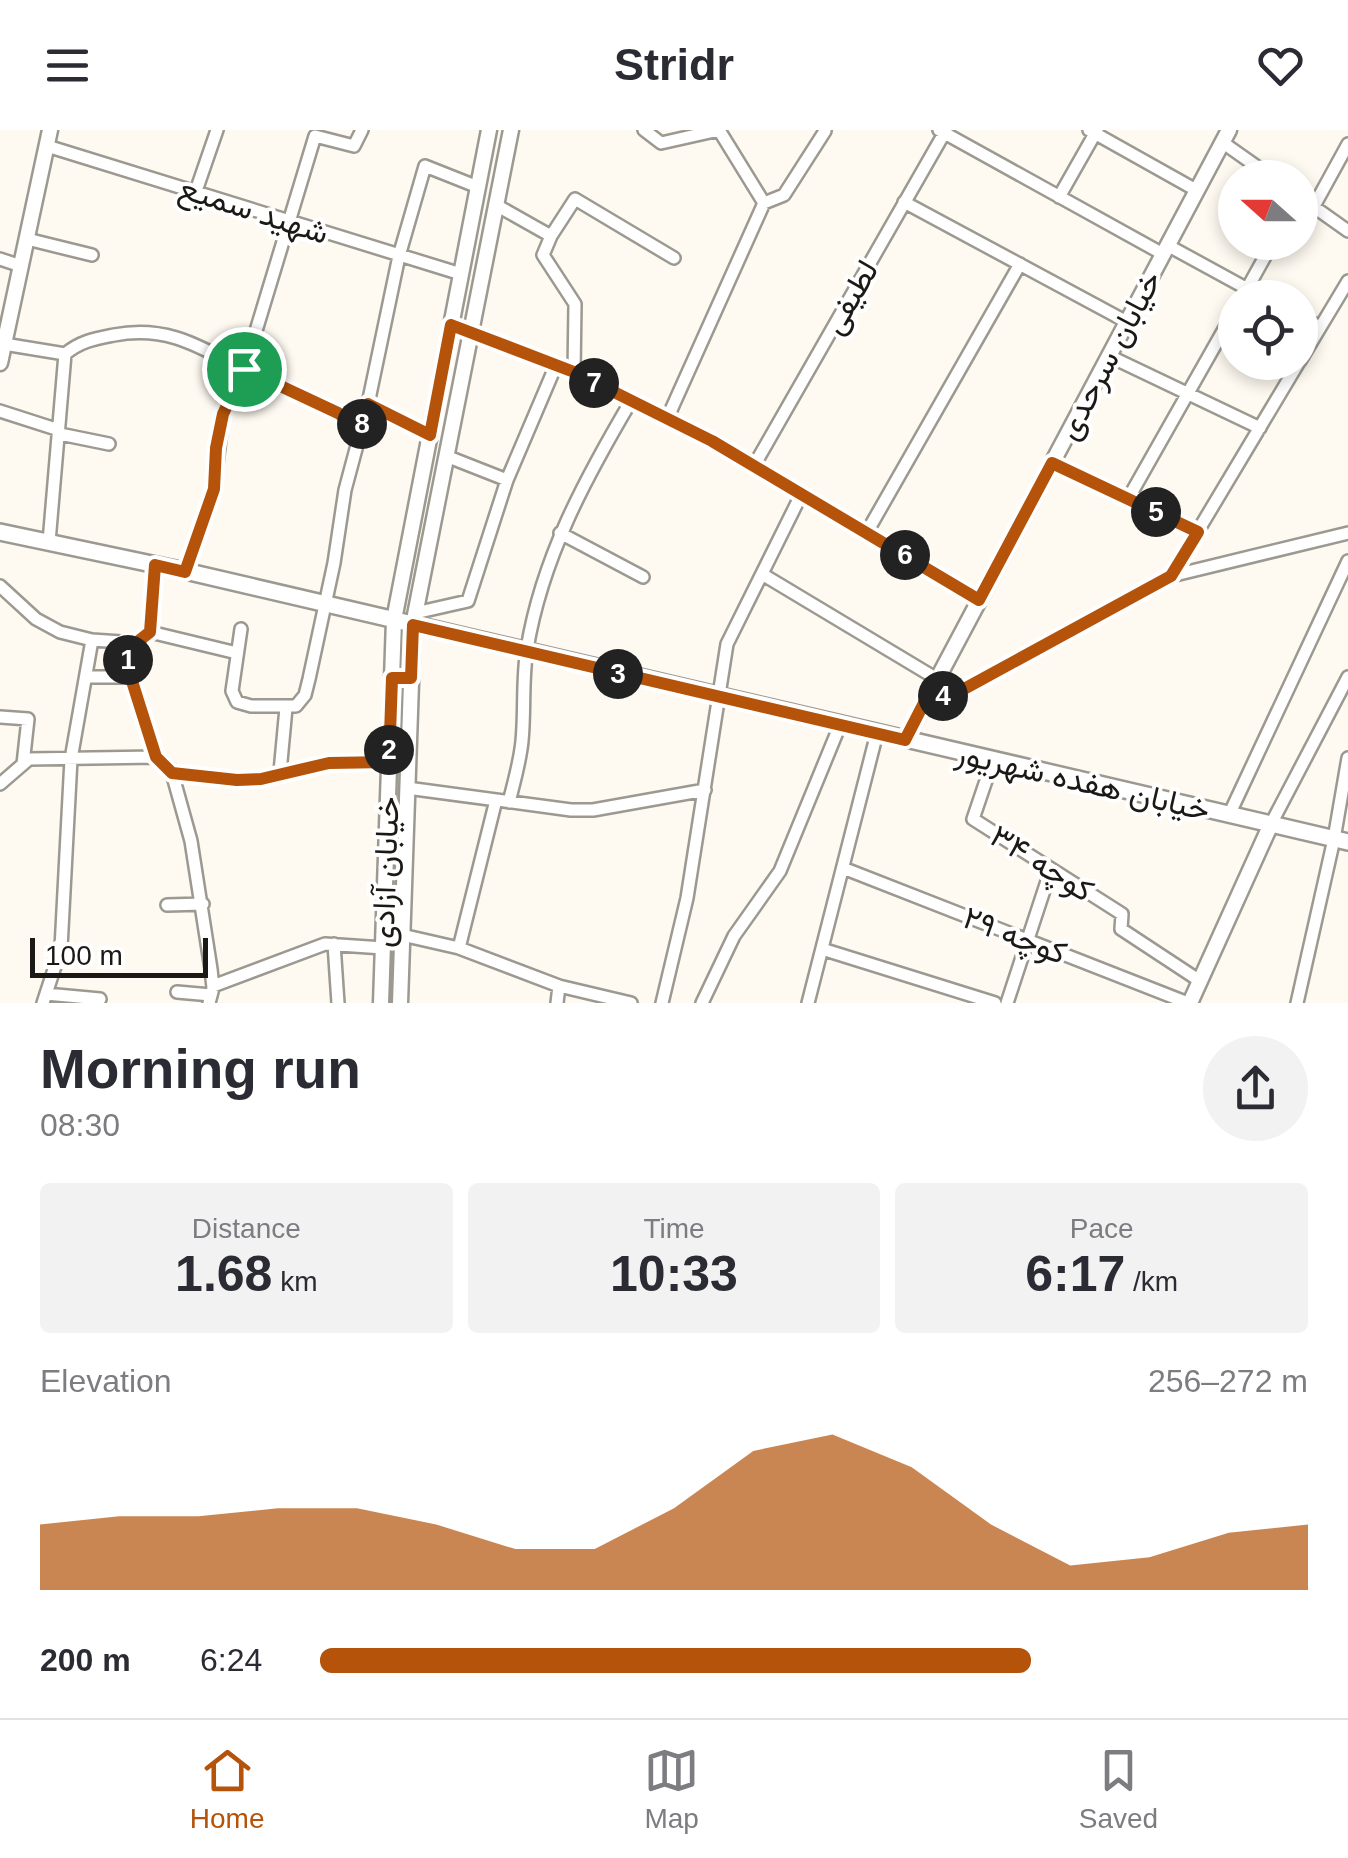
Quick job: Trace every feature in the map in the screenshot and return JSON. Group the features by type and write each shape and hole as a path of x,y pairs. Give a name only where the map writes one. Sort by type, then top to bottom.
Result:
{"main road":[{"name":"خیابان هفده شهریور","path":"0,532 394,620 414,619 526,652 1341,841"}],"street":[{"path":"196,191 218,130"},
{"path":"185,572 214,489 223,414 244,369 314,136 354,146 362,130"},
{"name":"خیابان آزادی","path":"381,1003 394,620 488,130"},
{"name":"خیابان آزادی","path":"400,1003 414,619 511,130"},
{"path":"644,130 661,142 719,130 764,204"},
{"path":"667,419 764,204 784,196 824,131"},
{"path":"943,131 1059,197 1221,280"},
{"name":"لطیفی","path":"755,464 943,131"},
{"path":"1059,197 1093,131 1196,190"},
{"path":"1226,136 1253,160"},
{"name":"خیابان سرحدی","path":"905,740 1226,136"},
{"path":"0,363 48,138"},
{"name":"شهید سمیع","path":"48,138 287,222 461,274"},
{"path":"1318,199 1348,144"},
{"path":"241,629 232,691 237,702 296,706 305,695 399,256 426,166 478,186"},
{"path":"574,372 575,304 543,256 575,200 674,258"},
{"path":"904,202 1127,322"},
{"path":"496,205 552,236"},
{"path":"1318,209 1348,231"},
{"path":"27,239 92,255"},
{"path":"0,259 21,266"},
{"path":"867,532 1020,264"},
{"path":"1318,330 1348,281"},
{"path":"451,325 574,372 755,464 979,600"},
{"path":"48,542 65,354 82,341 137,330 176,336 338,413 360,429"},
{"path":"4,336 65,354"},
{"path":"1128,499 1218,340"},
{"path":"1109,356 1260,428"},
{"path":"414,619 468,601 507,480 556,365"},
{"path":"1171,576 1289,380"},
{"path":"459,948 522,744 526,652 538,597 560,533 631,401"},
{"path":"368,404 430,435"},
{"path":"0,412 109,444"},
{"path":"446,456 507,480"},
{"path":"1052,463 1198,532"},
{"path":"662,1003 687,898 727,644 802,493"},
{"path":"925,701 964,689 1171,576 1348,532"},
{"path":"560,533 643,577"},
{"path":"406,560 425,564"},
{"path":"1229,815 1348,561"},
{"path":"0,586 36,618 60,632 92,640 136,643 150,632 155,565"},
{"path":"762,574 937,679"},
{"path":"150,632 237,653"},
{"path":"92,640 71,759 61,948 44,998 100,998"},
{"path":"126,643 131,678 156,757 172,773 191,840 203,904 211,995"},
{"path":"86,677 131,678"},
{"path":"1189,1003 1271,824 1348,677"},
{"path":"392,678 411,678"},
{"path":"280,772 286,708"},
{"path":"0,716 28,720 23,764"},
{"path":"702,1003 734,936 780,870 840,725"},
{"path":"808,1003 877,734"},
{"path":"0,784 29,759 156,757"},
{"path":"1297,1003 1341,841 1348,758"},
{"name":"کوچه ۳۴","path":"994,760 973,820 1122,914 1121,929 1200,981"},
{"path":"172,773 261,779 329,763 389,762"},
{"path":"408,788 593,810 705,790"},
{"name":"کوچه ۲۹","path":"842,868 1189,1003"},
{"path":"1007,1003 1052,870"},
{"path":"167,904 203,904"},
{"path":"402,935 459,948 559,986 631,1003"},
{"path":"176,992 211,995 306,949 334,944 383,948"},
{"path":"334,944 338,1003"},
{"path":"822,949 995,1003"},
{"path":"382,982 401,982"},
{"path":"557,1003 559,986"}],"route":[{"path":"451,325 574,372 712,441 979,600 1052,463 1198,532 1171,576 964,689 925,701 905,740 413,625 411,678 392,678 389,762 329,763 261,779 172,773 156,757 131,678 126,643 136,643 150,632 155,565 185,572 214,489 223,414 244,369 338,413 360,429 368,404 430,435 451,325"}]}
